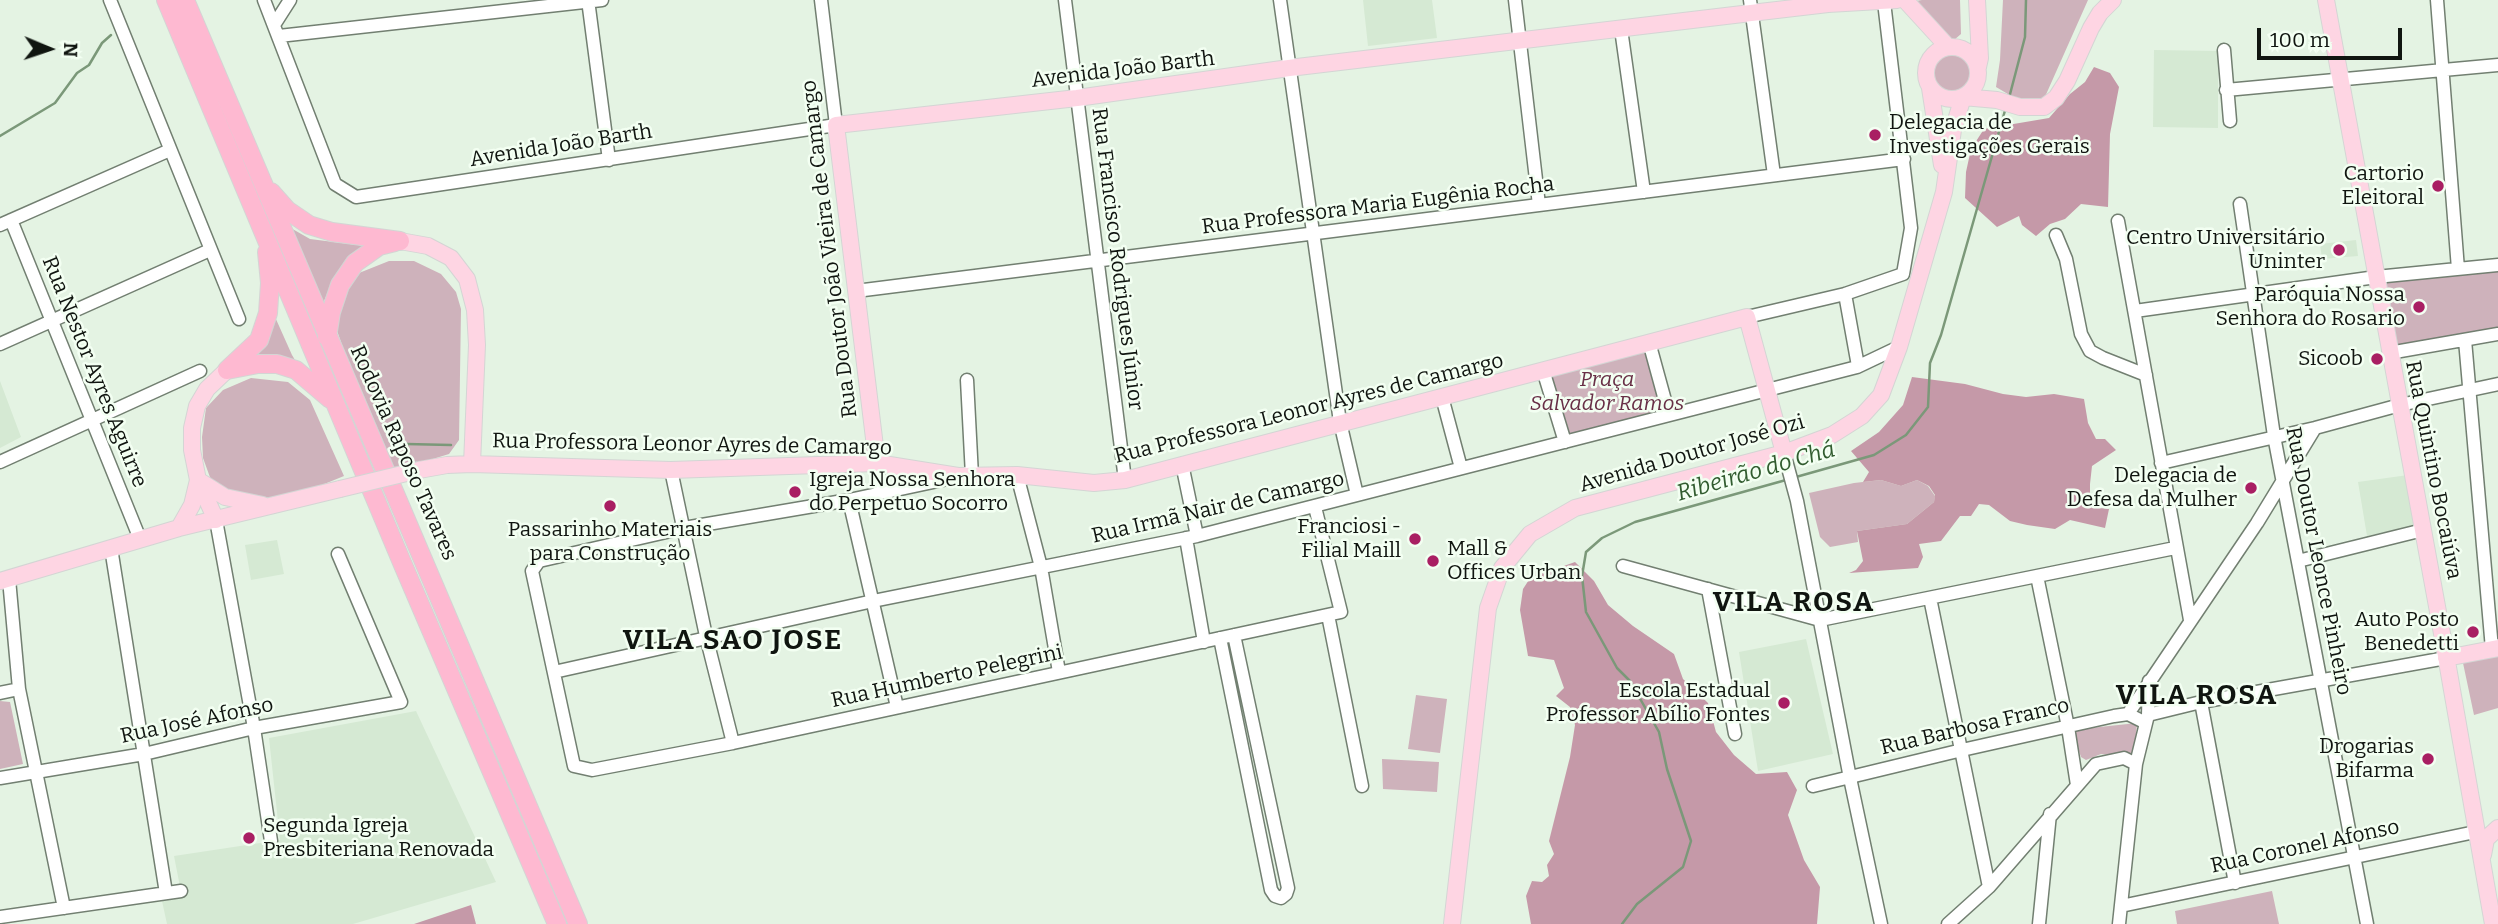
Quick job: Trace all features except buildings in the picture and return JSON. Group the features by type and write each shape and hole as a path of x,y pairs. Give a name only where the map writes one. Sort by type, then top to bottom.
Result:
{"highway":[{"name":"Rodovia Raposo Tavares","path":"166,0 557,924"},
{"name":"Rodovia Raposo Tavares","path":"185,0 578,924"},
{"path":"262,183 287,209 309,225 332,232 400,241"},
{"path":"227,370 259,340 268,313 270,283 265,234"},
{"path":"327,337 331,312 340,285 355,263 380,246 400,241"},
{"path":"227,370 258,363 277,364 296,370 329,397 341,414"}],"main road":[{"path":"1905,0 1926,25 1952,47 1968,52 1974,58 1977,74 1997,100"},
{"path":"1926,25 1927,82 1937,95 1945,99 1963,97 1997,100 2020,107 2044,107 2056,98 2067,81 2100,13 2113,0"},
{"name":"Avenida João Barth","path":"836,125 1077,98 1289,68 1621,29 1751,6 1891,1"},
{"name":"Rua Quintino Bocaiúva","path":"2326,1 2493,924"},
{"path":"1926,68 1936,52 1952,47 1966,36 1978,5"},
{"path":"1963,97 1970,92 1980,58 1978,5"},
{"name":"Avenida Doutor José Ozi","path":"1930,88 1940,141 1944,192"},
{"name":"Avenida Doutor José Ozi","path":"1452,924 1488,608 1502,568 1530,534 1576,508 1784,453 1832,435 1861,416 1881,395 1891,350 1944,192 1953,130 1963,97"},
{"name":"Rua Doutor João Vieira de Camargo","path":"836,125 877,463"},
{"path":"400,241 428,246 451,258 467,279 475,310 477,345 472,464"},
{"path":"1747,317 1784,453"},
{"name":"Rua Professora Leonor Ayres de Camargo","path":"5,580 179,528 447,465 671,470 877,463 965,476 1017,475 1094,482 1125,480 1747,317"},
{"path":"216,520 198,480 192,450 192,428 197,406 206,389 227,370"},
{"path":"473,441 481,456 494,464"},
{"path":"447,465 473,441"},
{"path":"198,480 225,497 272,507"},
{"path":"179,528 192,505 198,480"},
{"path":"2446,658 2495,649"},
{"path":"2482,868 2486,839 2498,828"},
{"name":"Rua Coronel Afonso","path":"2475,832 2498,828"}],"street":[{"path":"110,0 239,319"},
{"path":"264,0 277,31"},
{"path":"277,31 290,0"},
{"name":"Rua Doutor João Vieira de Camargo","path":"821,0 836,125"},
{"name":"Rua Francisco Rodrigues Júnior","path":"1065,0 1125,480"},
{"path":"1280,0 1340,422 1357,495"},
{"path":"1514,0 1539,205"},
{"path":"2437,0 2458,269"},
{"path":"277,31 593,1 609,160"},
{"path":"1891,1 1904,159"},
{"path":"1751,6 1774,175"},
{"path":"1621,29 1644,191"},
{"name":"Avenida João Barth","path":"277,31 335,184 356,198 836,125"},
{"path":"2224,50 2230,121"},
{"path":"2226,90 2498,65"},
{"path":"6,222 170,150"},
{"name":"Rua Professora Maria Eugênia Rocha","path":"856,291 1904,159"},
{"name":"Rua Professora Leonor Ayres de Camargo","path":"1747,317 1845,294 1903,274 1911,228 1904,159"},
{"name":"Rua Doutor Leonce Pinheiro","path":"2240,204 2274,436 2367,924"},
{"name":"Rua Nestor Ayres Aguirre","path":"6,222 52,321 141,539"},
{"path":"2118,222 2190,620"},
{"path":"2056,235 2066,259 2081,334 2090,351 2103,359 2146,375"},
{"path":"0,344 210,250"},
{"path":"2135,311 2376,277 2498,265"},
{"path":"1845,294 1858,366"},
{"path":"2389,353 2498,334"},
{"path":"2465,340 2495,649"},
{"path":"1649,342 1670,415"},
{"path":"1854,343 1860,349 1891,350"},
{"name":"Rua Irmã Nair de Camargo","path":"554,672 706,636 1192,537 1315,508 1461,468 1768,391 1858,366 1891,350"},
{"path":"1543,370 1565,442"},
{"path":"0,462 200,371"},
{"path":"554,672 532,571 539,561 684,528 849,500 965,476 967,380"},
{"path":"2161,463 2498,384"},
{"path":"1442,397 1461,468"},
{"path":"2315,428 2282,478 2257,523 2128,714 2147,719 2201,702 2446,658"},
{"path":"1784,453 1797,501 1881,924"},
{"name":"Rua Doutor João Vieira de Camargo","path":"877,463 880,492"},
{"path":"1182,464 1204,642"},
{"path":"671,470 706,636 733,743"},
{"path":"1017,475 1041,567 1059,672"},
{"path":"849,500 897,707"},
{"path":"1315,508 1341,612 1328,615 1362,786"},
{"path":"216,520 254,728 271,841"},
{"path":"2298,561 2423,530"},
{"path":"111,548 166,893"},
{"path":"1623,566 1820,620 2175,548"},
{"name":"Rua José Afonso","path":"0,778 35,770 144,754 254,728 401,702 338,554"},
{"path":"2037,576 2077,785"},
{"path":"5,580 19,689 64,908"},
{"path":"1708,589 1735,734"},
{"path":"1930,598 1989,887"},
{"name":"Rua Humberto Pelegrini","path":"554,672 574,766 592,770 733,743 1328,615"},
{"path":"1220,638 1271,890 1275,896 1281,898 1288,888 1234,635"},
{"path":"2119,924 2136,764 2147,719 2149,681"},
{"path":"0,693 19,689"},
{"path":"2201,702 2235,883"},
{"name":"Rua Barbosa Franco","path":"1813,786 2128,714"},
{"path":"1238,729 1253,725"},
{"path":"2073,756 2088,763 2124,758 2136,764"},
{"path":"1948,924 1989,887 2096,764"},
{"path":"1256,813 1271,809"},
{"path":"2039,924 2050,814"},
{"name":"Rua Coronel Afonso","path":"2121,906 2475,832"},
{"path":"0,918 181,891"}],"shaded area":[{"path":"1363,0 1432,0 1437,38 1368,46"},
{"path":"2154,50 2218,51 2218,128 2153,127"},
{"path":"2094,67 2110,73 2119,87 2110,134 2108,207 2081,204 2065,219 2050,224 2036,236 2022,225 2019,216 1997,227 1965,198 1966,172 1971,149 1984,129 2049,118 2070,94 2085,82"},
{"name":"Centro Universitário Uninter","path":"2356,240 2358,256 2322,259 2320,244"},
{"path":"1912,377 1965,384 2026,397 2054,394 2084,399 2088,423 2096,439 2105,439 2116,450 2092,466 2090,507 2109,509 2105,528 2070,520 2055,529 2027,525 2010,521 1989,505 1979,504 1971,516 1960,516 1941,541 1919,544 1923,557 1918,568 1849,573 1856,570 1863,561 1857,531 1907,524 1934,502 1935,495 1929,486 1917,480 1901,486 1881,480 1863,482 1869,472 1851,451 1879,432 1903,405"},
{"path":"0,381 21,437 0,448"},
{"path":"2408,475 2416,525 2367,536 2358,482"},
{"path":"277,540 284,574 251,580 245,545"},
{"path":"1575,562 1594,581 1608,605 1674,654 1683,679 1708,703 1716,732 1734,755 1756,774 1787,772 1797,790 1788,815 1804,860 1820,887 1817,924 1531,924 1526,896 1532,881 1542,882 1549,876 1547,865 1554,854 1549,841 1570,757 1575,725 1570,707 1556,696 1564,688 1554,660 1528,656 1520,610 1523,589 1536,569 1547,572"},
{"name":"Escola Estadual Professor Abílio Fontes","path":"1806,639 1833,754 1758,771 1739,652"},
{"path":"416,711 496,882 353,924 167,924 162,901 182,897 174,856 280,840 269,738"},
{"path":"471,905 476,924 414,924"}],"green space":[{"path":"1960,0 1961,34 1954,40 1949,40 1916,1"},
{"path":"2003,0 2088,0 2044,99 2031,102 2013,97 1996,87"},
{"path":"1952,53 1960,54 1966,59 1971,65 1971,81 1966,87 1960,92 1952,93 1944,92 1938,87 1933,81 1932,73 1933,65 1938,59 1944,54"},
{"path":"289,227 310,239 373,247 347,264 328,292 318,315"},
{"path":"389,261 414,261 441,274 456,292 461,309 459,440 449,454 391,472 365,411 334,322 344,293 359,273"},
{"path":"2498,267 2498,333 2392,348 2381,282"},
{"path":"271,308 292,355 301,370 238,365"},
{"name":"Praça Salvador Ramos","path":"1645,348 1662,410 1569,436 1551,375"},
{"path":"251,378 288,382 310,400 344,476 278,498 248,497 225,490 211,480 203,458 202,437 206,408 223,390"},
{"path":"1881,480 1901,486 1917,480 1928,486 1935,496 1934,502 1907,524 1857,531 1858,542 1830,547 1820,537 1809,493"},
{"path":"2498,655 2498,708 2474,715 2463,663"},
{"path":"1416,695 1447,699 1440,753 1408,749"},
{"path":"0,701 10,702 23,764 0,769"},
{"path":"2137,723 2134,758 2101,754 2086,760 2081,757 2072,730"},
{"path":"1382,759 1439,762 1437,792 1383,789"},
{"path":"2272,891 2279,924 2177,924 2175,911"}],"waterway":[{"name":"Ribeirão do Chá","path":"2009,98 2025,37 2026,0"},
{"path":"0,136 55,103 111,35"},
{"name":"Ribeirão do Chá","path":"1796,477 1874,455 1906,435 1928,407 1930,363 1941,335 2006,107"},
{"path":"406,444 451,445"},
{"name":"Ribeirão do Chá","path":"1622,924 1637,904 1683,867 1691,841 1667,769 1659,732 1630,681 1617,668 1586,612 1582,576 1586,552 1602,538 1635,522 1786,480"}],"place":[{"name":"Delegacia de Investigações Gerais","path":"1875,135"},
{"name":"Cartorio Eleitoral","path":"2438,186"},
{"name":"Centro Universitário Uninter","path":"2339,250"},
{"name":"Paróquia Nossa Senhora do Rosario","path":"2419,307"},
{"name":"Sicoob","path":"2377,359"},
{"name":"Delegacia de Defesa da Mulher","path":"2251,488"},
{"name":"Igreja Nossa Senhora do Perpetuo Socorro","path":"795,492"},
{"name":"Passarinho Materiais para Construção","path":"610,506"},
{"name":"Franciosi - Filial Maill","path":"1415,539"},
{"name":"Mall & Offices Urban","path":"1433,561"},
{"name":"Auto Posto Benedetti","path":"2473,632"},
{"name":"Escola Estadual Professor Abílio Fontes","path":"1784,703"},
{"name":"Drogarias Bifarma","path":"2428,759"},
{"name":"Segunda Igreja Presbiteriana Renovada","path":"249,838"}],"district":[{"name":"VILA ROSA","path":"1794,603"},
{"name":"VILA SAO JOSE","path":"733,641"},
{"name":"VILA ROSA","path":"2197,696"}]}
